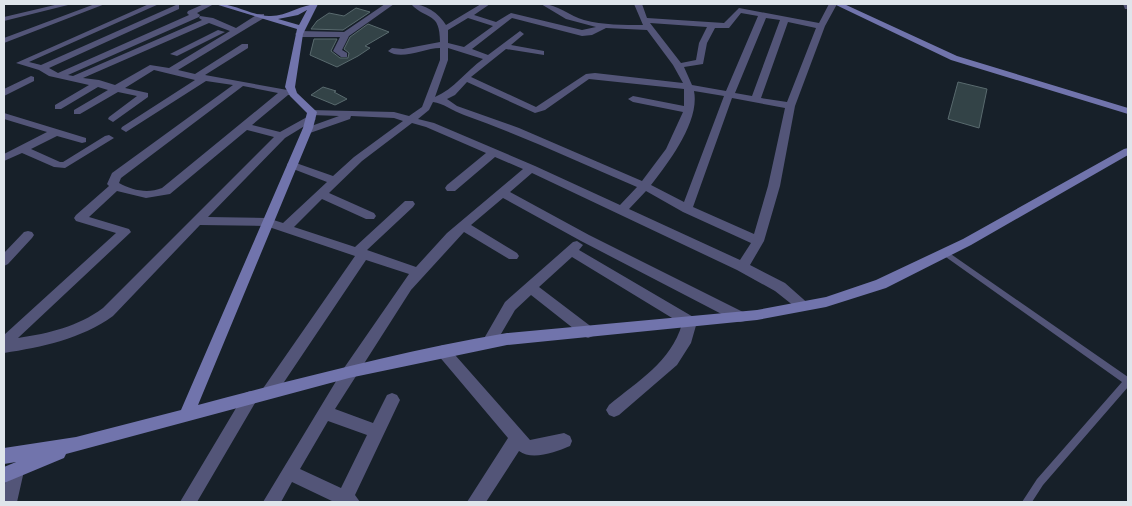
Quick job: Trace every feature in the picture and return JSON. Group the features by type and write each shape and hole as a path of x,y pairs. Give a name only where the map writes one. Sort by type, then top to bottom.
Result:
{"street":[{"path":"4,19 68,4"},
{"path":"4,41 101,4"},
{"path":"113,119 145,95 48,72 42,68 20,63 155,4"},
{"path":"60,75 193,14 210,4"},
{"path":"219,4 266,17 300,31 346,35"},
{"path":"174,54 266,17 295,13 314,4"},
{"path":"310,120 290,93 290,86 300,31 314,4"},
{"path":"344,55 337,50 346,35 390,4"},
{"path":"286,227 370,150 422,113 430,101 444,60 446,44 444,29 438,18 415,4"},
{"path":"444,29 469,16 486,4"},
{"path":"545,4 569,18 605,26 648,24 669,20 727,25 737,11 821,26"},
{"path":"622,210 645,186 671,149 688,110 691,95 685,76 648,24 638,4"},
{"path":"748,12 756,4"},
{"path":"742,267 758,241 774,186 790,106 821,26 833,4"},
{"path":"838,4 910,39 1128,111"},
{"path":"847,4 960,57 1128,103"},
{"path":"42,68 172,6 234,30"},
{"path":"465,50 491,32 510,14 582,33 589,33 605,26"},
{"path":"687,208 729,95 763,15"},
{"path":"469,16 498,24"},
{"path":"756,99 785,19"},
{"path":"76,78 210,20"},
{"path":"677,66 702,61 703,43 712,25"},
{"path":"170,71 234,30"},
{"path":"430,101 441,99 452,93 465,78 520,34"},
{"path":"392,51 403,53 416,48 446,44 490,58"},
{"path":"126,128 245,46"},
{"path":"504,46 541,53"},
{"path":"77,112 148,68 156,67 200,78 241,83 290,93"},
{"path":"465,78 538,110 592,76 689,88 790,106"},
{"path":"4,93 31,80"},
{"path":"58,107 99,83"},
{"path":"241,83 116,176 112,181 116,186 146,195 153,196 166,191 290,93"},
{"path":"441,99 454,108 515,130 645,186 758,241"},
{"path":"633,99 688,110"},
{"path":"310,120 358,113"},
{"path":"4,347 68,334 93,324 108,312 281,136 310,120 358,113 394,115 414,119 531,168 742,267 780,287 804,306"},
{"path":"4,116 82,140"},
{"path":"187,413 245,280 310,120"},
{"path":"246,126 281,136"},
{"path":"4,158 56,132"},
{"path":"22,149 58,165 65,165 109,138"},
{"path":"8,502 10,473 76,445 187,413 349,372 489,342 740,317 826,302 881,284 945,253 1128,151"},
{"path":"451,188 494,152"},
{"path":"292,165 335,181"},
{"path":"271,502 349,372 417,272 463,226 531,168"},
{"path":"4,343 125,232 80,218 116,186"},
{"path":"502,192 585,238 740,317"},
{"path":"320,194 370,216"},
{"path":"269,392 360,253 409,204"},
{"path":"197,222 267,222 417,272"},
{"path":"463,226 513,256"},
{"path":"4,261 28,234"},
{"path":"489,342 506,312 530,287 585,238"},
{"path":"571,251 690,322"},
{"path":"530,287 588,332"},
{"path":"614,410 672,361 684,342 690,322"},
{"path":"443,351 518,439 530,448 564,441"},
{"path":"188,502 250,398"},
{"path":"289,472 348,500 376,430 392,400"},
{"path":"325,413 376,430"},
{"path":"476,502 518,439"},
{"path":"4,456 76,445"}],"lane":[{"path":"945,253 1128,381 1040,482 1027,502"}],"building":[{"path":"356,8 370,12 343,30 311,29 317,21 329,13 344,16"},
{"path":"368,24 389,32 365,46 370,48 358,56 337,67 310,55 314,39 337,39 331,51 340,58 348,58 349,53 344,49 350,37"},
{"path":"958,82 987,89 979,128 948,119"},
{"path":"323,87 336,91 334,92 347,99 335,105 311,95"}]}
